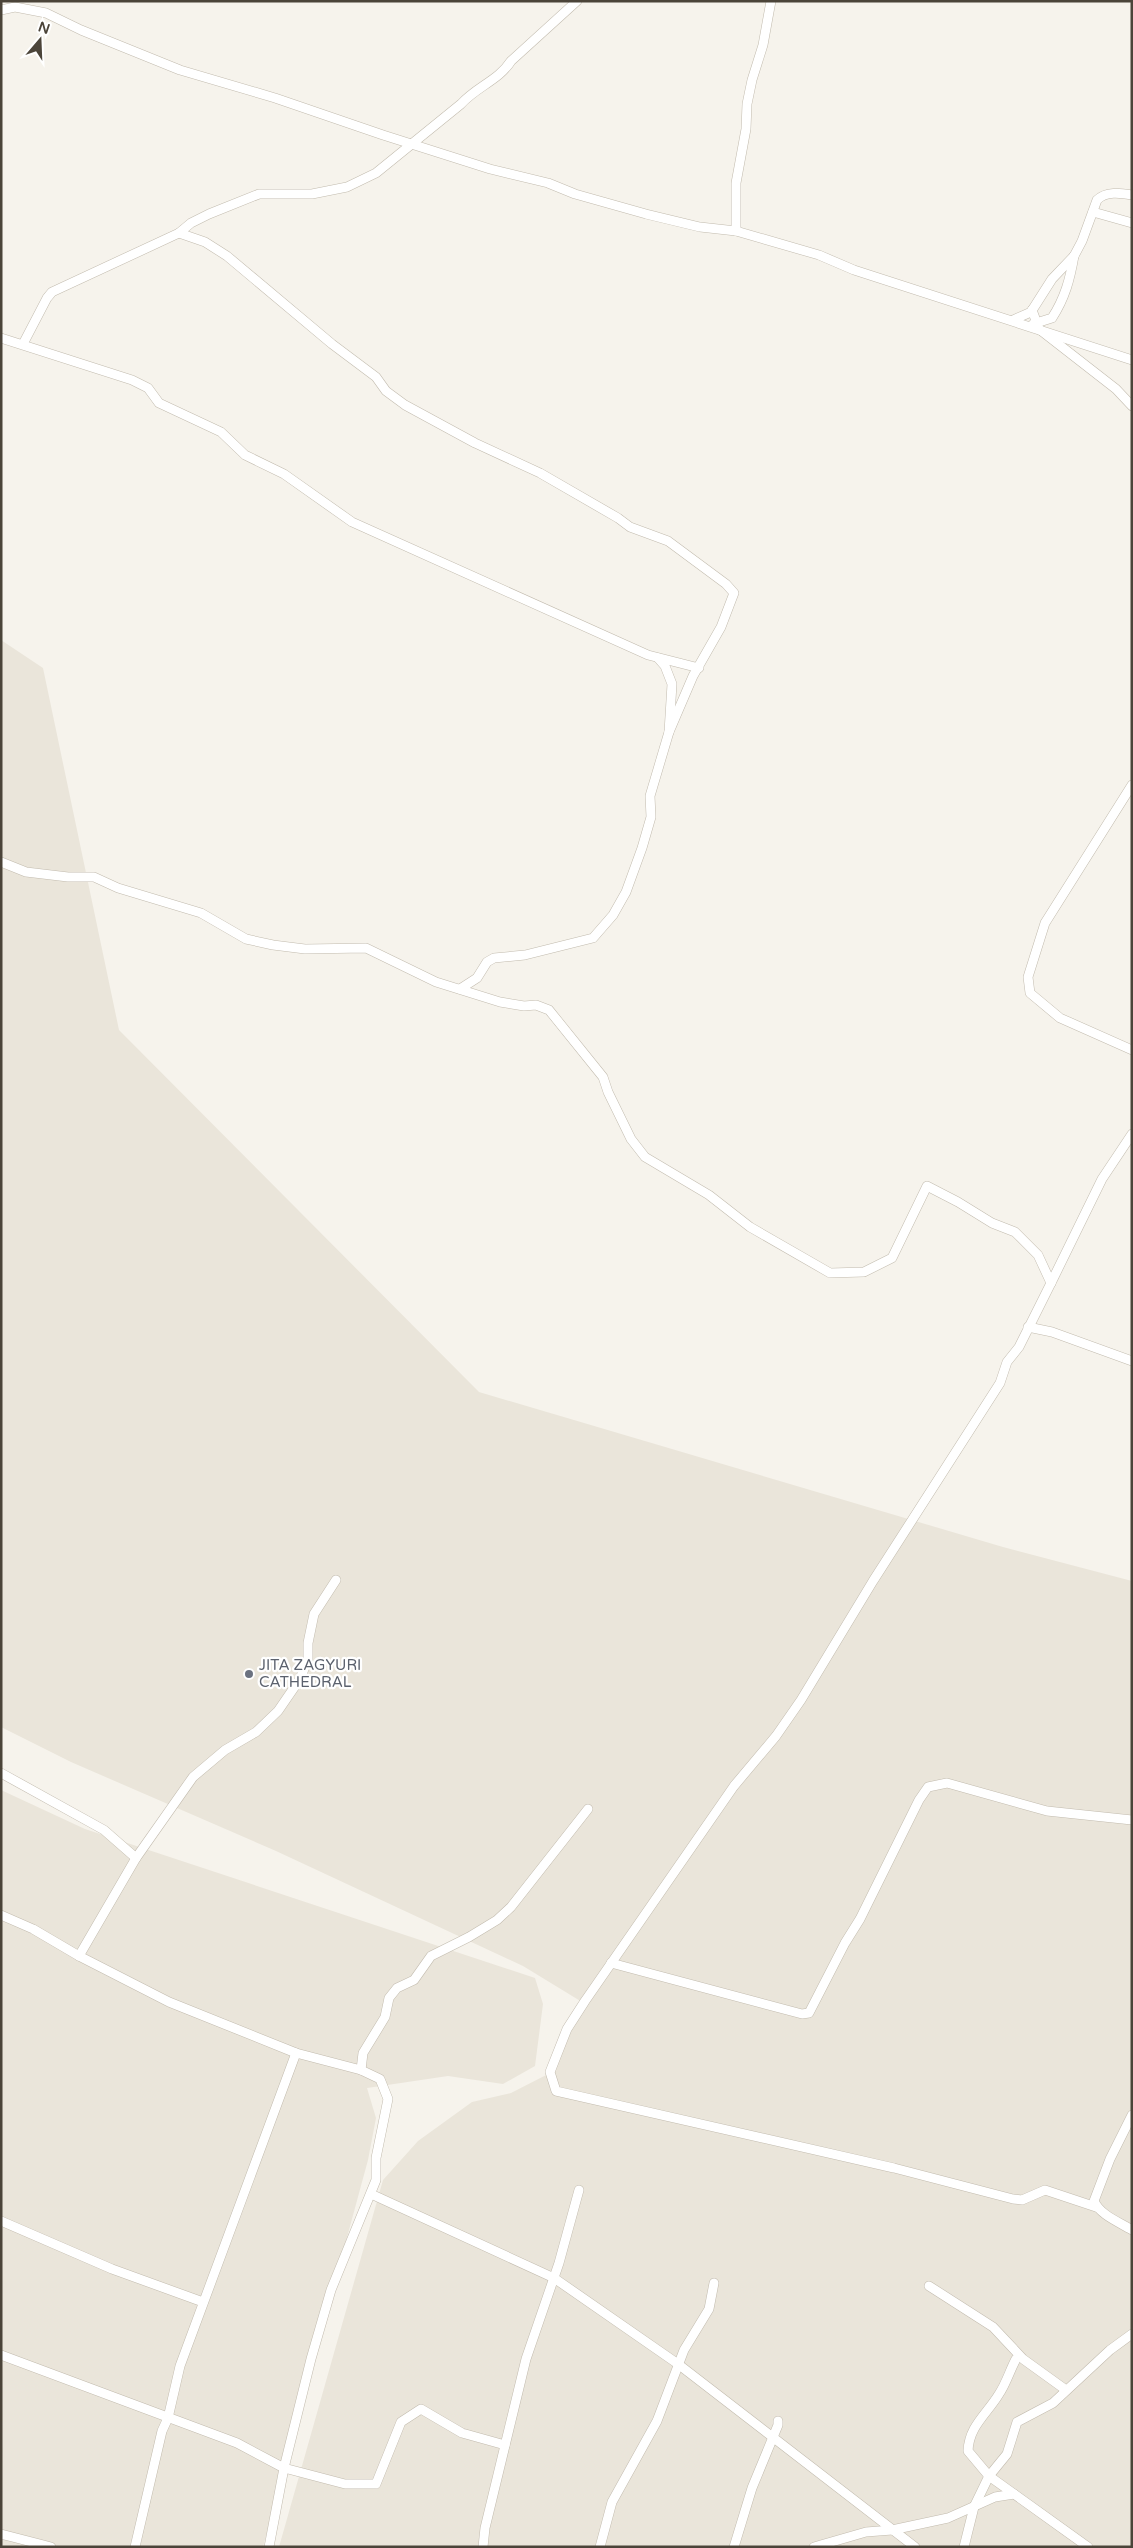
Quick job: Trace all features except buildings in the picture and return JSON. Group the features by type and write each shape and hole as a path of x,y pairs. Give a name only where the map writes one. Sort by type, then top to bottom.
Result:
{"street":[{"path":"23,344 52,292 179,232 209,214 259,194 312,194 347,187 376,172 410,142 461,104 470,94 505,71 510,61 577,1"},
{"path":"736,231 736,183 746,128 747,104 763,45 771,1"},
{"path":"1,10 15,8 46,13 81,30 180,70 490,169 548,183 575,194 700,227 736,231 819,255 854,270 1035,326 1132,360"},
{"path":"1035,326 1052,318 1067,292 1074,256 1097,200 1102,196 1112,194 1132,195"},
{"path":"1093,212 1132,223"},
{"path":"179,232 205,242 226,256 332,344 376,377 386,391 405,405 475,444 540,473 618,518 630,527 668,541 726,584 734,594 730,607 699,668 693,676 669,732 650,796 651,817 642,848 626,892 604,927 593,938 525,955 494,958 487,962 477,978 460,990"},
{"path":"1014,320 1028,315 1052,279 1074,256"},
{"path":"1032,310 1035,326 1116,389 1132,406"},
{"path":"1052,318 1055,334"},
{"path":"1,338 132,380 148,388 159,403 221,432 245,455 284,474 352,522 658,658 699,668"},
{"path":"658,658 665,666 672,684 669,732"},
{"path":"1132,785 1045,923 1028,977 1030,993 1060,1018 1132,1050"},
{"path":"1,862 26,872 68,877 94,877 118,888 201,913 246,939 305,949 366,948 436,982 500,1002 524,1006 536,1005 549,1010 603,1076 608,1092 631,1138 645,1157 709,1195 750,1227 830,1273 864,1272 892,1258 927,1186 992,1223 1015,1232 1038,1255 1051,1283"},
{"path":"1132,1134 1102,1179 1019,1347 1007,1362 1000,1383 878,1574 801,1700 776,1736 734,1786 567,2029 550,2072 556,2091 894,2168 1013,2199 1022,2200 1045,2190 1096,2206 1132,2230"},
{"path":"1028,1327 1052,1332 1132,1361"},
{"path":"79,1956 136,1858 193,1777 225,1750 256,1732 278,1711 304,1669 314,1614 336,1580"},
{"path":"1,1773 104,1830 136,1858"},
{"path":"611,1963 802,2014 809,2013 845,1943 860,1919 919,1800 928,1787 947,1783 1047,1811 1132,1820"},
{"path":"361,2070 363,2053 385,2017 389,1998 397,1988 414,1980 431,1956 469,1937 497,1920 511,1907 588,1810"},
{"path":"1,1915 33,1929 79,1956 169,2002 296,2052 361,2070 380,2080 388,2099 376,2158 376,2180 332,2290 284,2468 268,2547"},
{"path":"135,2547 162,2431 168,2418 180,2366 296,2052"},
{"path":"1096,2206 1094,2201 1101,2180 1132,2115"},
{"path":"482,2547 526,2359 554,2278 579,2190"},
{"path":"370,2194 554,2278 678,2364 774,2436 915,2547"},
{"path":"1,2221 112,2269 203,2302"},
{"path":"600,2547 612,2502 657,2421 684,2350 709,2309 714,2282"},
{"path":"929,2286 993,2327 1023,2359 1066,2390"},
{"path":"964,2547 974,2507 989,2476 1007,2454 1017,2422 1053,2403 1110,2350 1132,2334"},
{"path":"1,2355 238,2443 284,2468 345,2484 376,2484 401,2422 420,2409 462,2433 505,2445"},
{"path":"1016,2359 1000,2394 979,2419 968,2441 968,2451 989,2476 1088,2547"},
{"path":"734,2547 752,2488 774,2436 778,2421"},
{"path":"814,2547 866,2532 892,2530 948,2518 995,2497 1014,2494"},
{"path":"1,2534 52,2547"}],"shaded area":[{"path":"1,640 43,668 119,1030 479,1392 1003,1547 1132,1581 1132,2547 279,2547 383,2180 418,2141 472,2102 511,2093 554,2071 582,2002 523,1966 276,1851 71,1762 1,1727"},
{"path":"1,1790 85,1829 535,1978 543,2004 535,2066 503,2084 448,2076 367,2088 376,2118 368,2160 263,2547 1,2547"}],"place":[{"name":"JITA ZAGYURI CATHEDRAL","path":"249,1674"}]}
